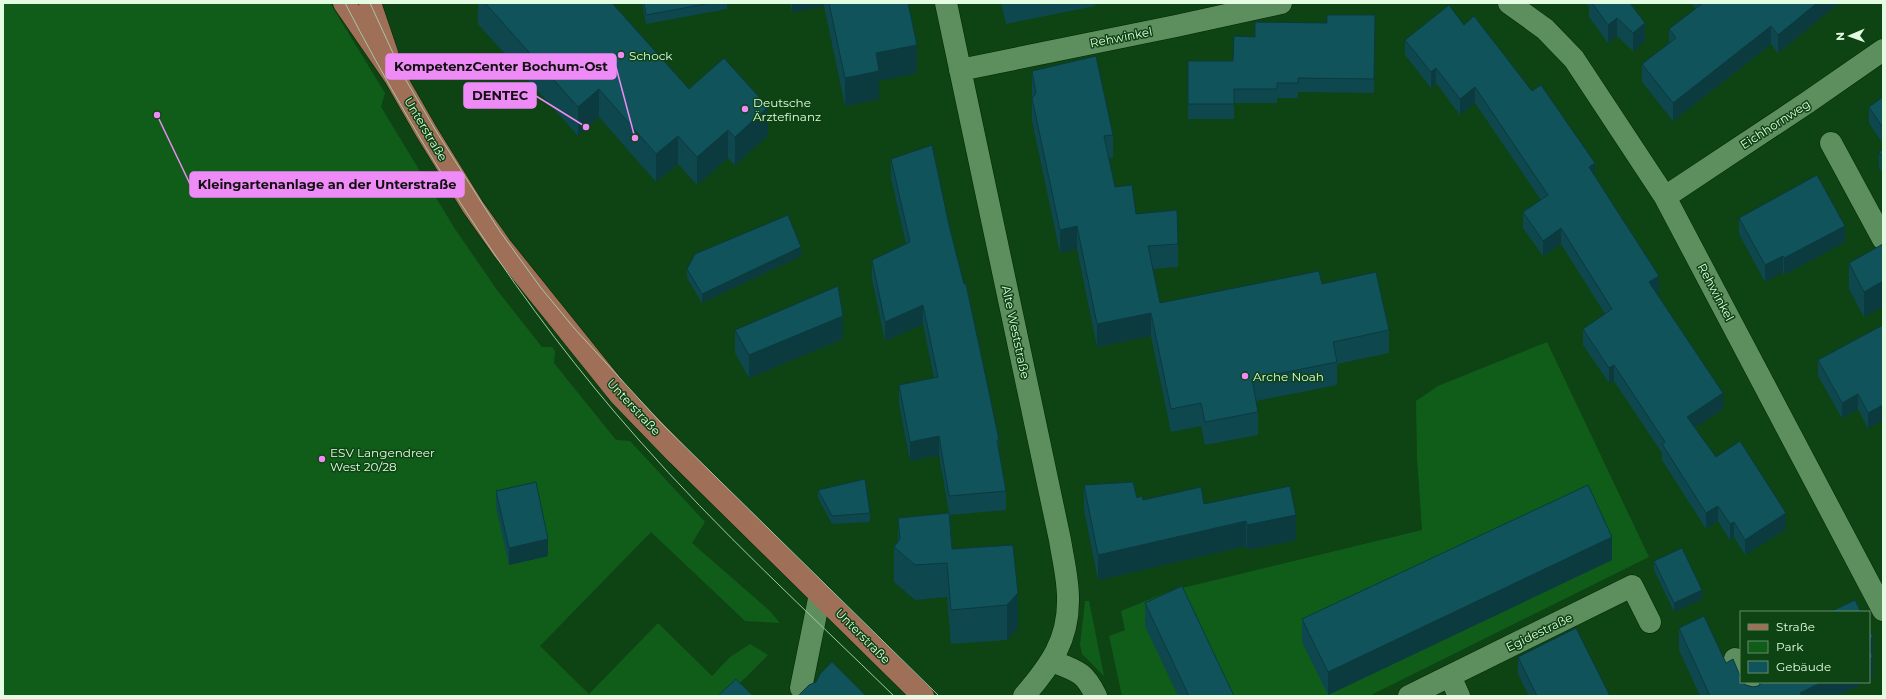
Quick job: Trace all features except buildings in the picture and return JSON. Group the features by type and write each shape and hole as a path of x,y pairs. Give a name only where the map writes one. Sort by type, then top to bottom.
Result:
{"main road":[{"name":"Unterstraße","path":"344,3 395,77 438,150 502,248 620,394 677,454 923,696"},
{"name":"Unterstraße","path":"370,3 395,77"}],"street":[{"name":"Alte Weststraße","path":"946,3 1060,540 1068,598 1064,633 1052,661 1024,696"},
{"name":"Rehwinkel","path":"960,70 1281,3"},
{"name":"Rehwinkel","path":"1510,3 1545,28 1574,59 1665,197 1883,610"},
{"name":"Eichhornweg","path":"1665,197 1814,98 1883,50"},
{"path":"1830,143 1883,239"},
{"name":"Egidestraße","path":"1409,696 1632,586 1650,622"},
{"path":"801,693 820,594"},
{"path":"1052,661 1076,671 1088,679 1096,696"},
{"path":"1450,676 1459,696"},
{"path":"1746,683 1753,696"}],"green space":[{"path":"3,3 330,3 385,93 381,107 455,229 497,290 542,347 552,347 555,351 554,363 616,440 630,441 705,522 692,543 770,611 780,623 745,621 651,532 540,646 589,694 658,623 712,676 730,657 750,644 768,655 729,694 730,696 3,696"},
{"path":"1547,342 1649,557 1369,696 1122,696 1109,636 1125,630 1121,611 1170,591 1422,530 1417,458 1416,401 1438,386"},
{"path":"1085,601 1089,601 1104,676 1082,654 1080,645"}],"tram line":[{"path":"345,3 409,119 478,230 516,285 595,389 668,473 731,538 894,696"},
{"path":"370,3 404,77 436,131 499,230 541,288 574,328 661,423 939,696"}],"place":[{"name":"Schock","path":"621,55"},
{"name":"Deutsche Ärztefinanz","path":"745,109"},
{"name":"Kleingartenanlage an der Unterstraße","path":"157,115"},
{"name":"DENTEC","path":"586,127"},
{"name":"KompetenzCenter Bochum-Ost","path":"635,138"},
{"name":"Arche Noah","path":"1245,376"},
{"name":"ESV Langendreer West 20/28","path":"322,459"}]}
